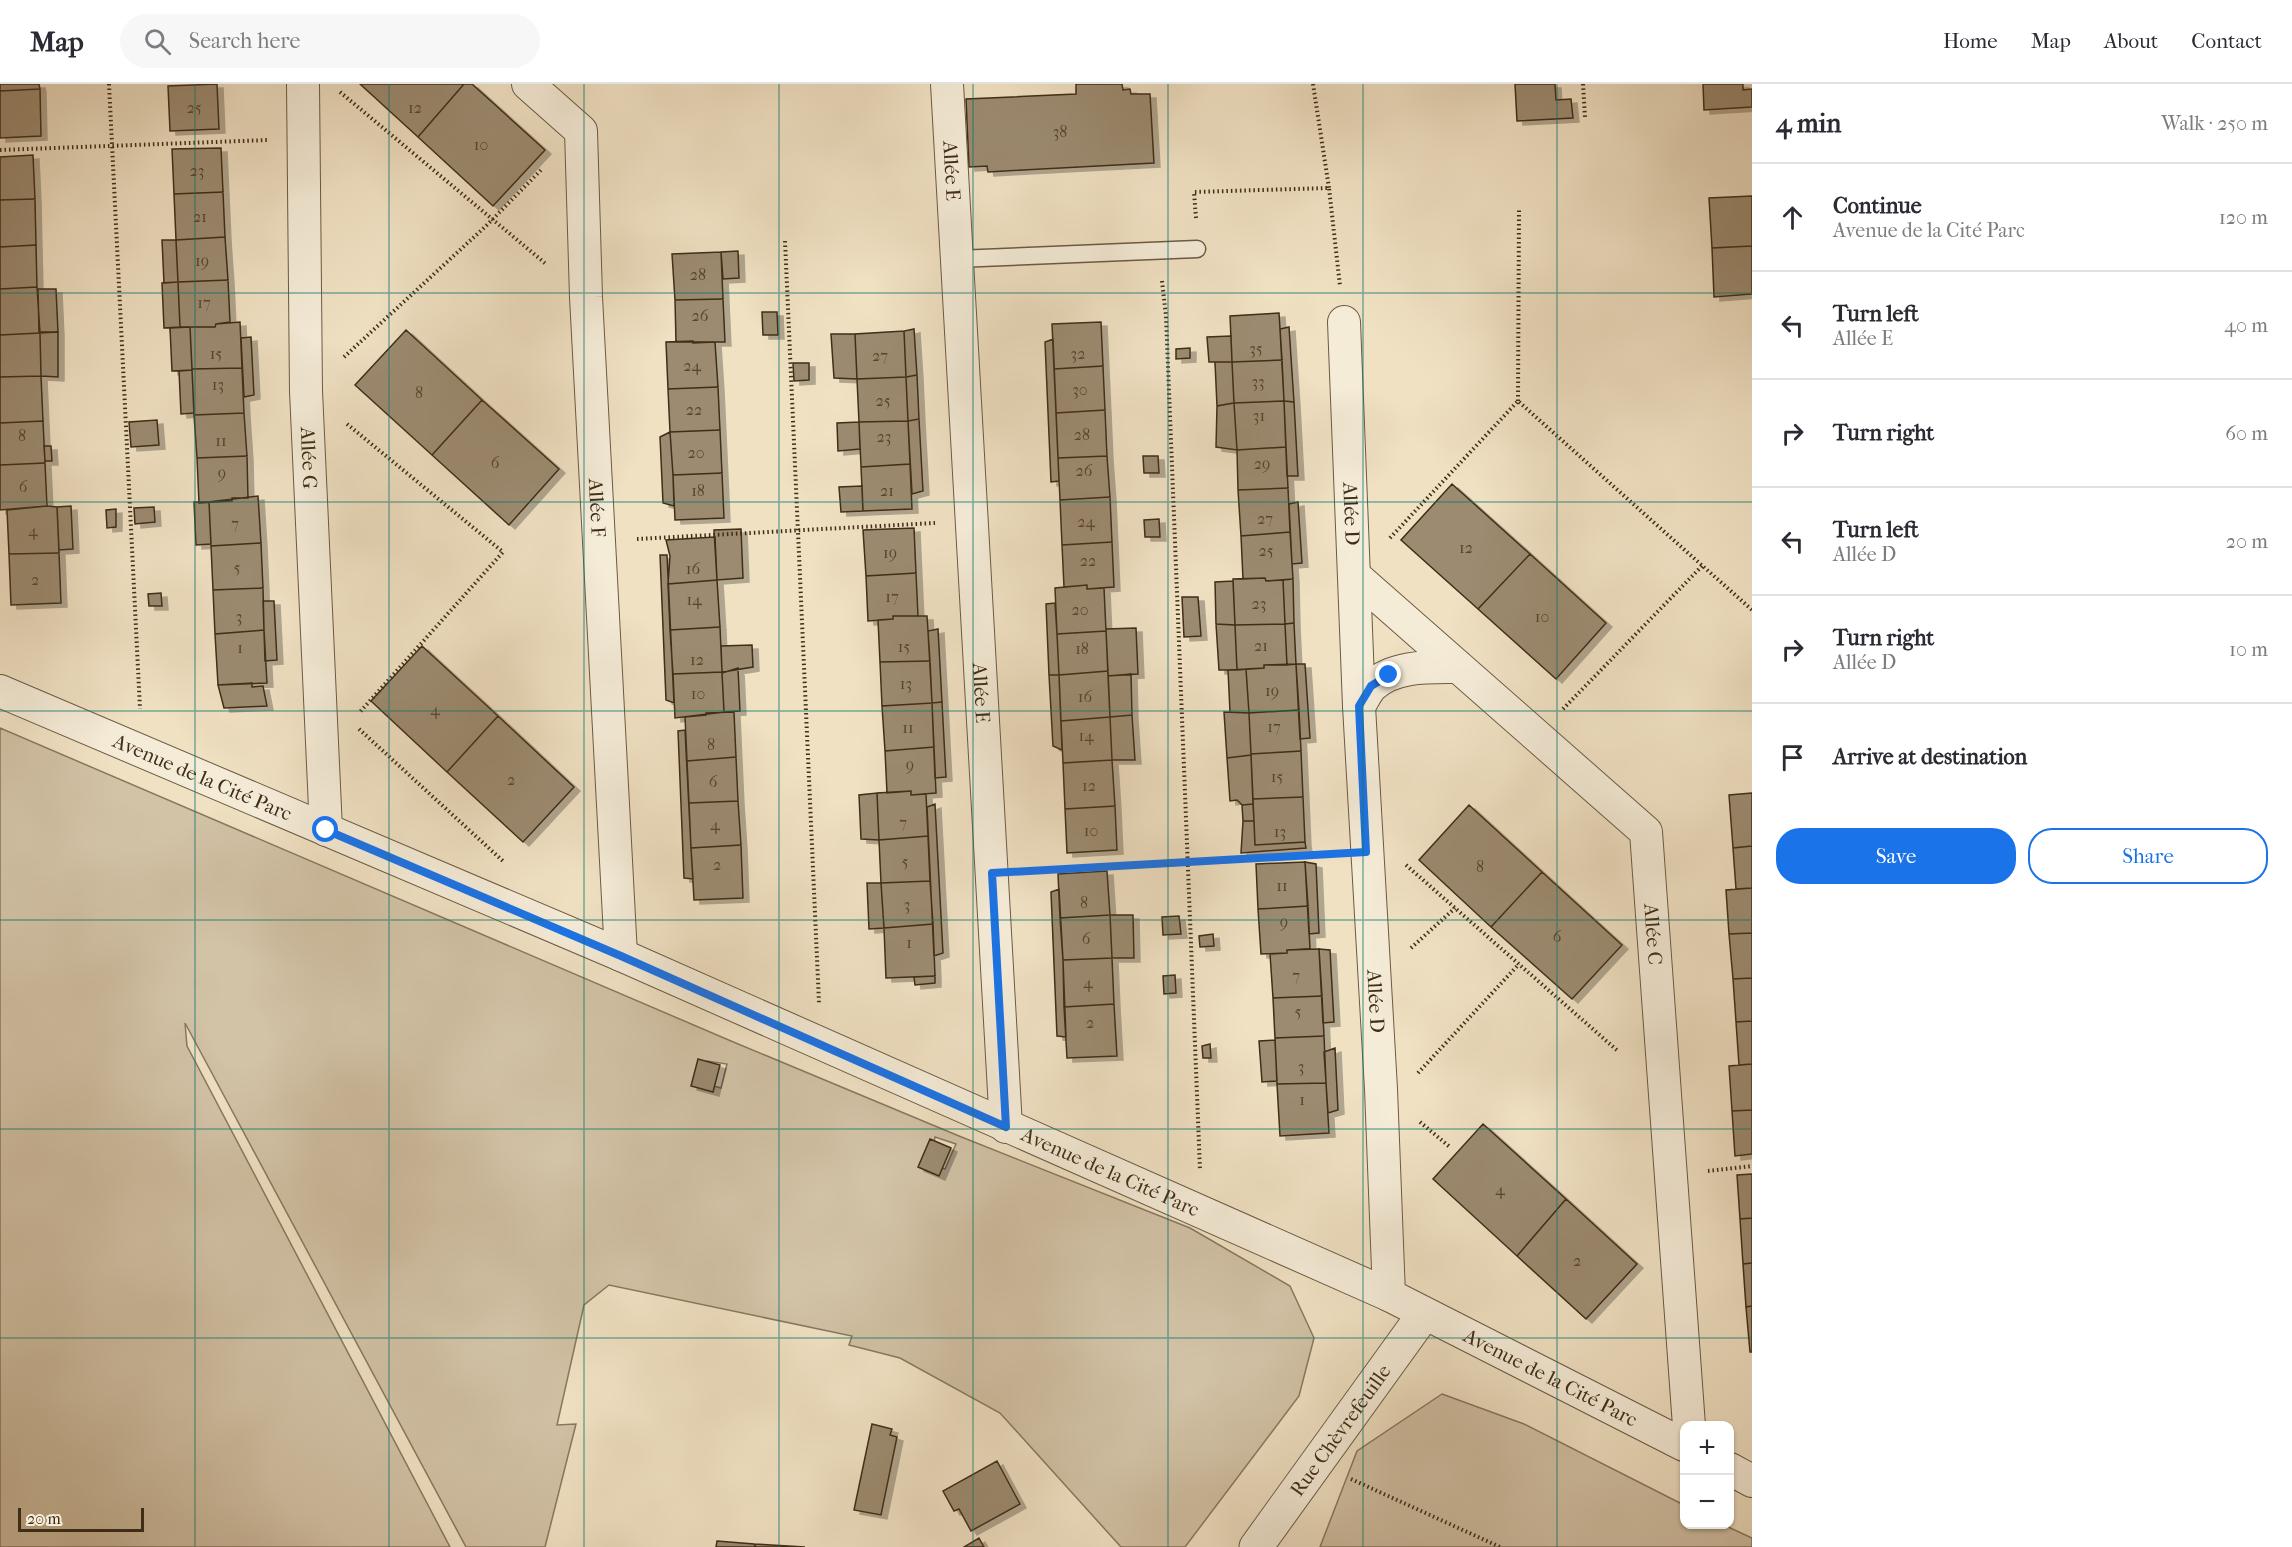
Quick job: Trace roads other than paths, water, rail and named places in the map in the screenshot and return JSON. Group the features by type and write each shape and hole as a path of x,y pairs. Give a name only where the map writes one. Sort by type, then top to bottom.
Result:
{"street":[{"name":"Allée G","path":"303,84 306,391 326,830"},
{"name":"Allée F","path":"528,84 581,131 586,297 621,956"},
{"name":"Allée E","path":"947,84 1006,1127"},
{"name":"Allée D","path":"1344,322 1359,706 1375,982 1389,1295"},
{"name":"Allée C","path":"1355,576 1646,832 1689,1421"},
{"path":"1359,706 1371,686 1389,675 1418,668 1458,667"},
{"name":"Avenue de la Cité Parc","path":"0,691 621,956 1389,1295 1515,1357 1680,1443"},
{"name":"Rue Chèvrefeuille","path":"1256,1547 1424,1314"},
{"path":"1734,1471 1752,1481"}],"lane":[{"path":"957,259 1197,249"}]}
